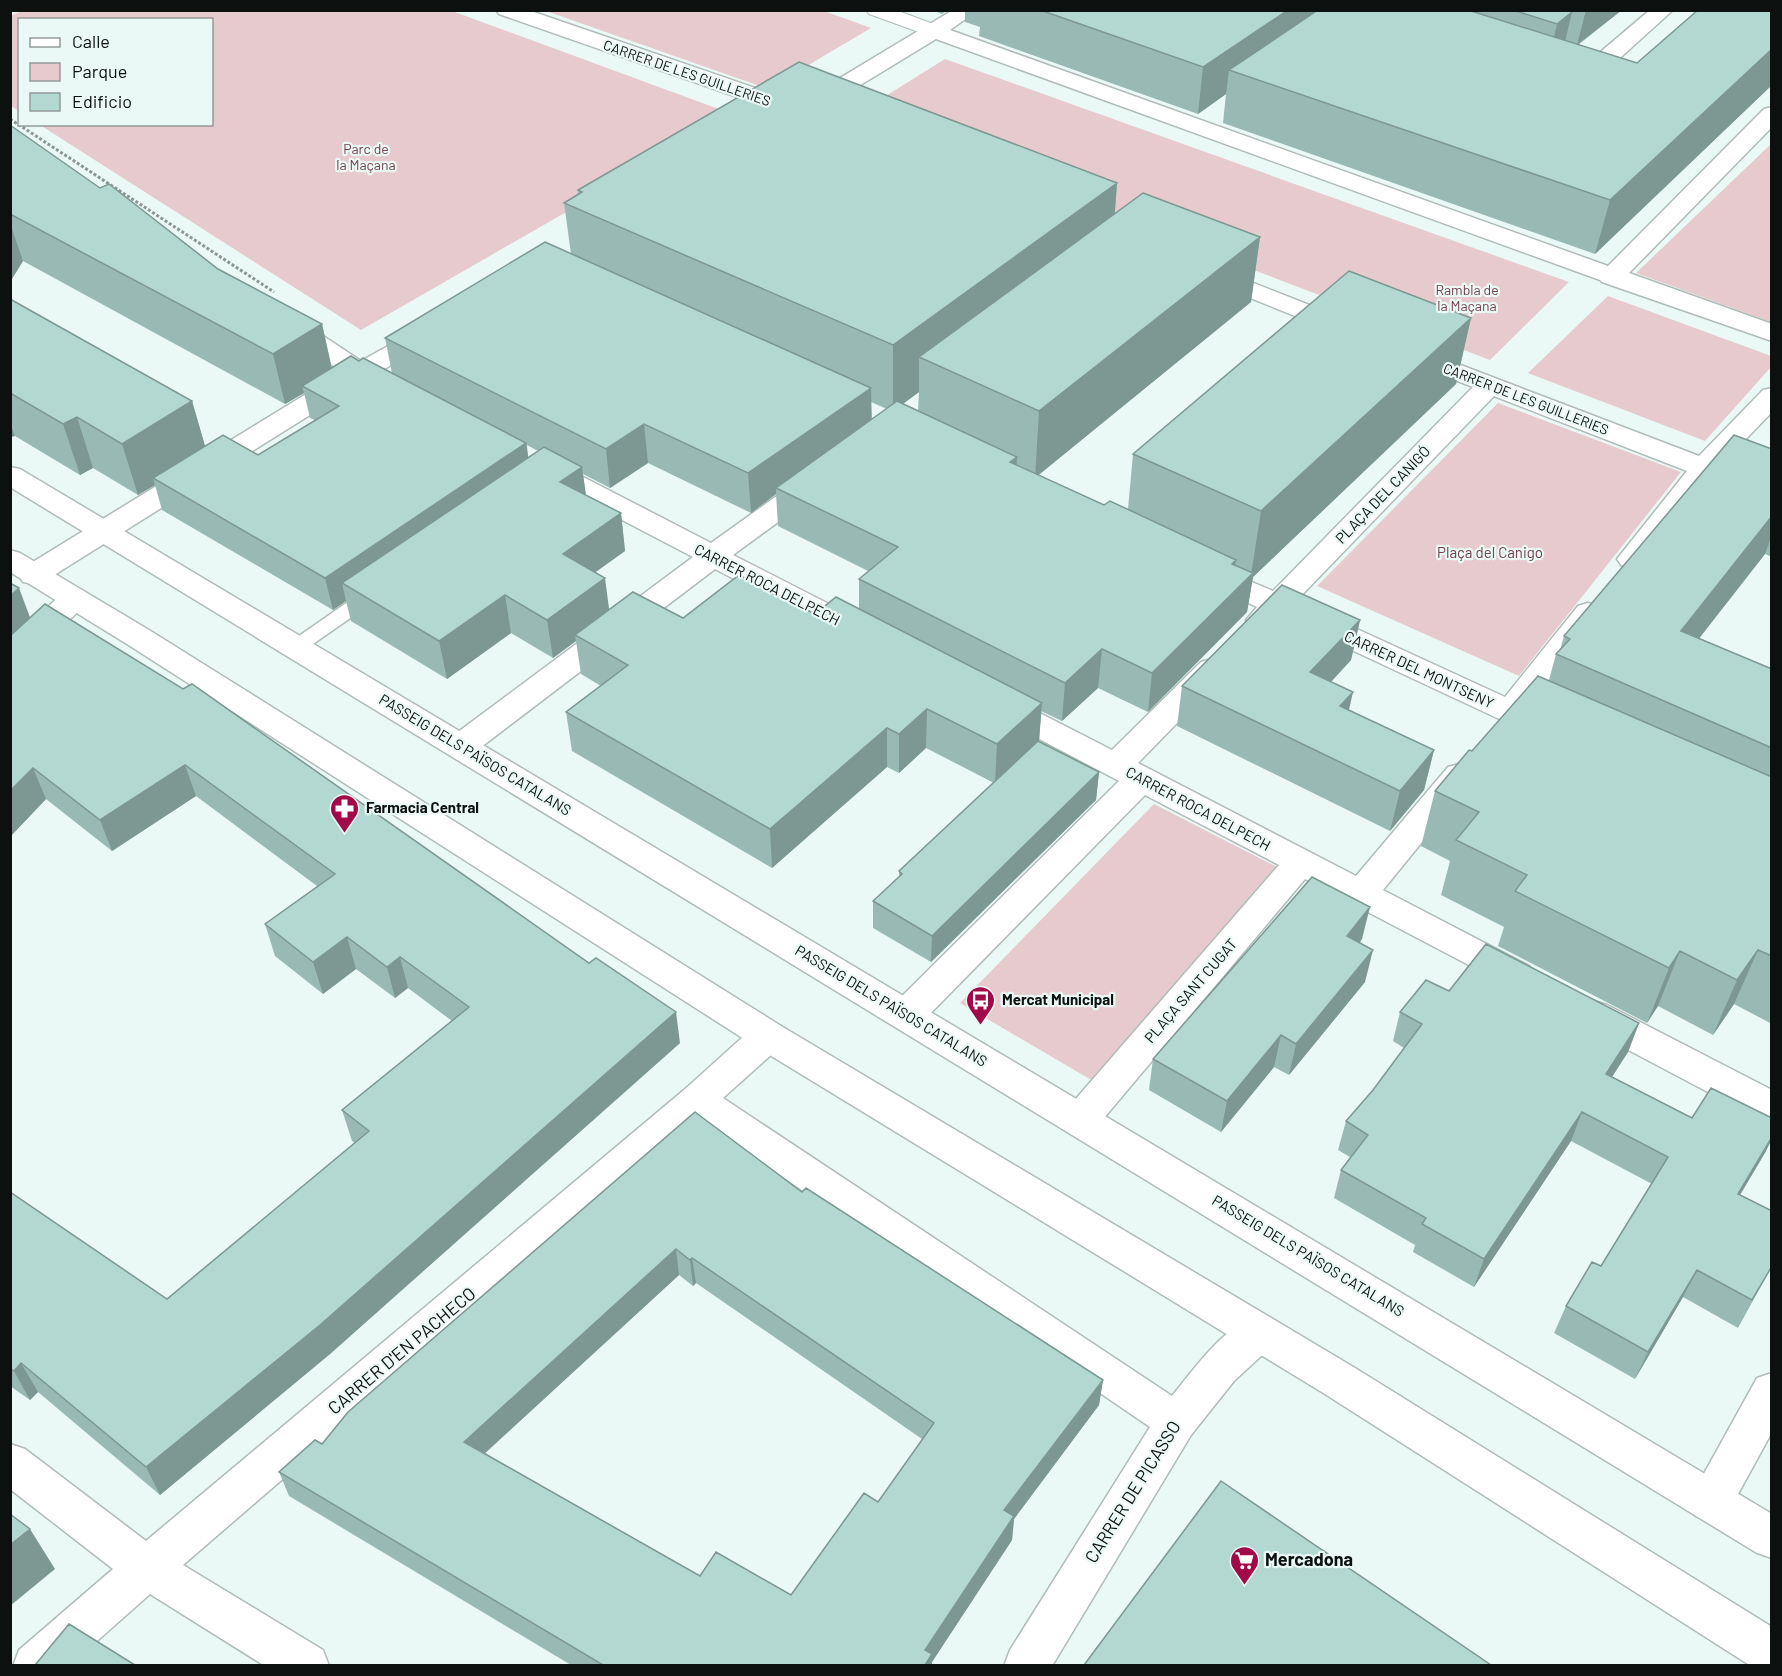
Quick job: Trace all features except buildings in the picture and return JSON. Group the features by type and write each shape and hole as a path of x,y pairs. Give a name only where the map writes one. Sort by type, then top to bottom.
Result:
{"street":[{"name":"CARRER DE LES GUILLERIES","path":"506,10 828,122"},
{"path":"876,10 1611,277 1772,333"},
{"path":"772,128 968,10"},
{"path":"1546,45 1594,69 1663,10"},
{"path":"1198,128 1218,114"},
{"path":"1611,277 1772,114"},
{"path":"1189,264 1365,335"},
{"path":"274,314 360,372 406,396"},
{"path":"22,567 105,531 360,372 444,324"},
{"name":"CARRER DE LES GUILLERIES","path":"1398,348 1490,386 1772,494"},
{"name":"PLAÇA DEL CANIGÓ","path":"1128,772 1236,645 1490,386"},
{"path":"1360,893 1374,879 1510,711 1704,468 1772,396"},
{"name":"CARRER ROCA DELPECH","path":"520,455 541,478 712,558 887,647"},
{"path":"461,746 838,466"},
{"name":"PASSEIG DELS PAÏSOS CATALANS","path":"10,475 1772,1538"},
{"name":"CARRER DEL MONTSENY","path":"1191,565 1576,741"},
{"path":"22,567 158,649 768,1036 1340,1381 1772,1653"},
{"path":"10,659 74,599"},
{"name":"CARRER ROCA DELPECH","path":"971,690 1772,1107"},
{"path":"906,1015 1128,772"},
{"name":"PLAÇA SANT CUGAT","path":"1080,1120 1301,862"},
{"name":"CARRER D'EN PACHECO","path":"35,1665 697,1100 768,1036"},
{"path":"697,1100 1176,1422"},
{"name":"CARRER DE PICASSO","path":"1026,1665 1176,1422 1220,1368 1258,1333"},
{"path":"1711,1502 1772,1391"},
{"path":"10,1463 147,1568 307,1665"}],"lane":[{"path":"296,647 387,584"}],"path":[{"path":"127,205 136,202"}],"green space":[{"name":"Parc de la Maçana","path":"24,10 452,11 735,115 361,330 42,126 213,126 213,18 18,18 18,110 11,106 10,16"},
{"path":"546,11 824,11 871,28 768,89"},
{"name":"Rambla de la Maçana","path":"945,59 1569,282 1490,360 852,117"},
{"path":"1771,144 1771,322 1636,273"},
{"path":"1608,296 1771,356 1771,367 1705,441 1528,373"},
{"name":"Plaça del Canigo","path":"1498,403 1681,472 1519,676 1317,586"},
{"path":"1154,804 1281,869 1093,1081 960,1003"}],"place":[{"name":"Farmacia Central","path":"345,834"},
{"name":"Mercat Municipal","path":"981,1026"},
{"name":"Mercadona","path":"1244,1586"}]}
